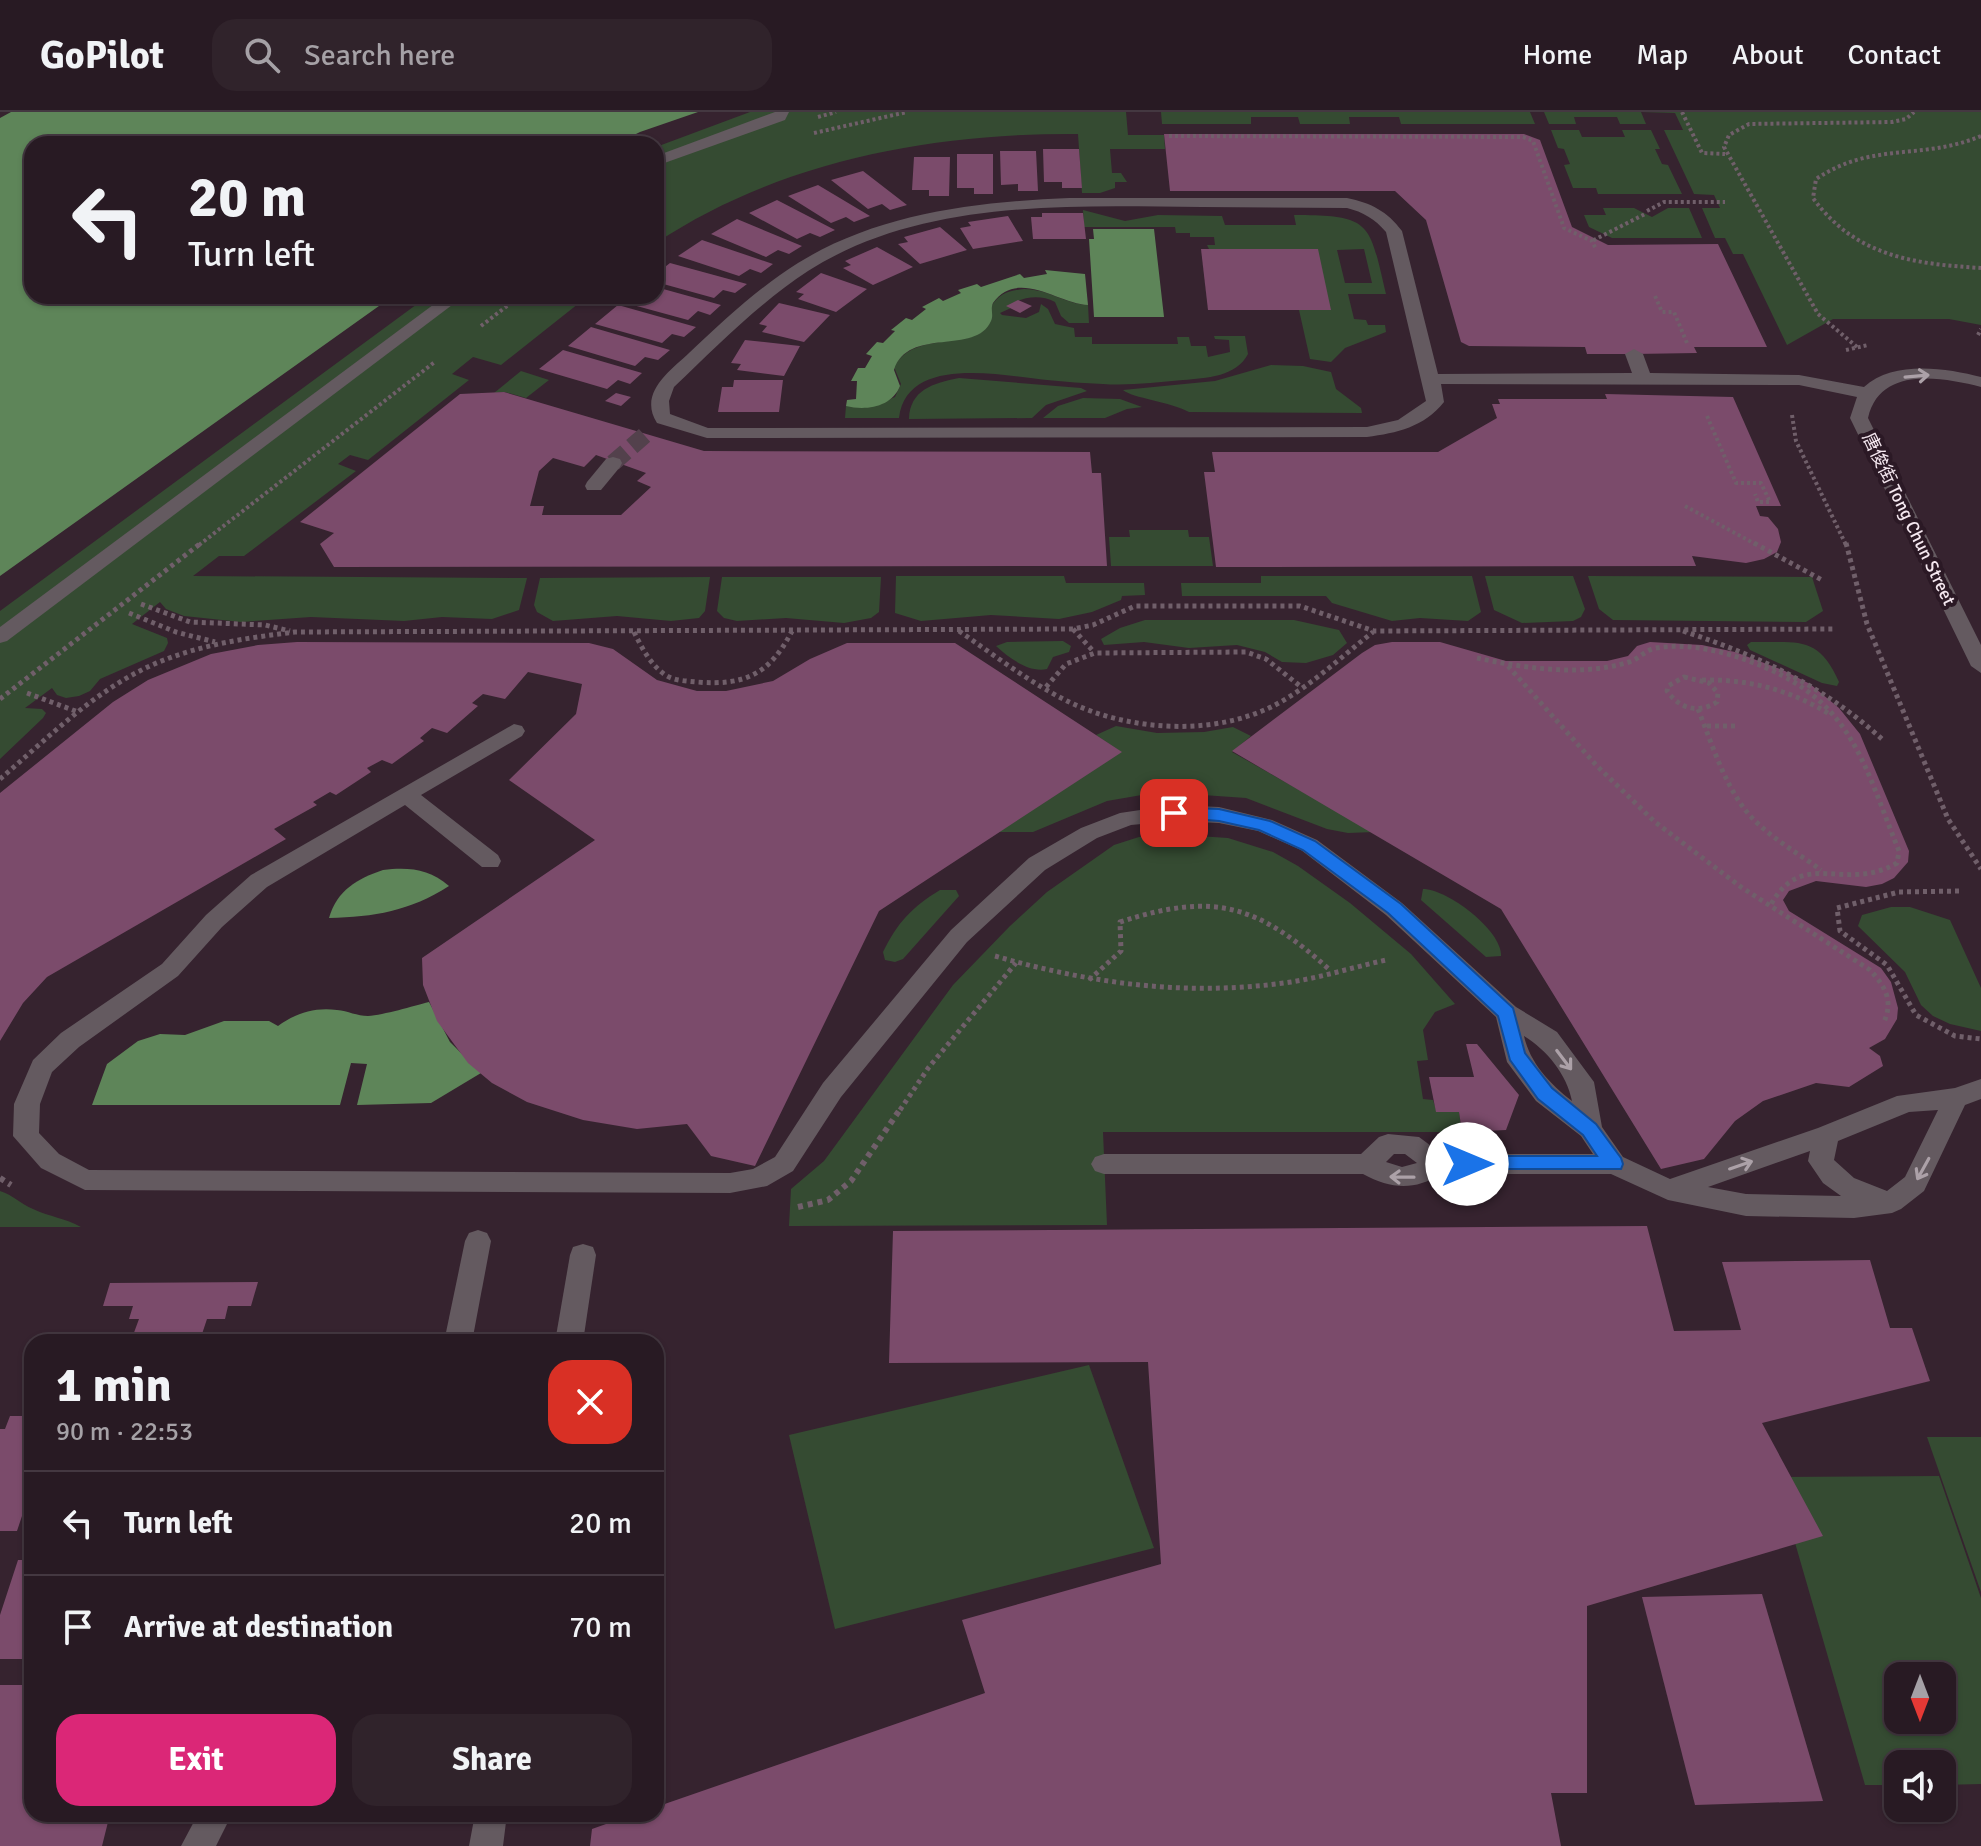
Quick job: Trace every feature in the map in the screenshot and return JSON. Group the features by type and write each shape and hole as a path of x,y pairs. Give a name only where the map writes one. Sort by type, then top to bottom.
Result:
{"street":[{"path":"664,158 780,117 782,112"},
{"path":"1039,203 1347,203 1367,207 1384,218 1394,231 1431,379 1435,402 1420,418 1395,428 1367,432 707,433 663,419 659,410 659,397 667,384 738,318 801,268 828,253 893,228 936,216 962,210 1039,203"},
{"path":"0,637 445,304"},
{"path":"1634,354 1643,379"},
{"path":"1431,379 1799,380 1866,393 1879,384 1919,374 1981,382"},
{"name":"唐俊街 Tong Chun Street","path":"1866,393 1859,405 1859,418 1981,666"},
{"path":"646,434 663,419"},
{"path":"594,486 613,463"},
{"path":"514,731 259,881 214,921 170,970 70,1040 42,1067 27,1104 26,1136 50,1161 85,1180 730,1183 758,1179 784,1164 832,1090 959,936 997,898 1037,864 1089,833 1128,818 1174,813 1219,815 1264,825 1309,845 1394,909 1507,1013 1548,1039 1581,1082 1590,1129"},
{"path":"406,795 490,861"},
{"path":"1507,1013 1516,1055 1545,1094 1590,1129 1614,1164"},
{"path":"1668,1190 1827,1135 1906,1103 1968,1094"},
{"path":"1104,1164 1367,1164 1391,1178 1417,1177 1437,1164 1614,1164 1668,1190 1746,1205 1854,1207 1892,1202 1915,1184 1968,1094"},
{"path":"1827,1135 1821,1161 1833,1180 1848,1190 1892,1202"},
{"path":"460,1334 478,1241"},
{"path":"570,1334 583,1255"},
{"path":"198,1846 212,1822"},
{"path":"486,1846 490,1822"}],"path":[{"path":"1682,112 1702,153 1725,154"},
{"path":"1857,347 1818,314 1725,154 1724,147 1729,135 1749,124 1892,122 1906,119 1914,112"},
{"path":"1169,136 1523,137 1533,141 1564,228 1592,241 1596,249"},
{"path":"1981,136 1950,149 1866,154 1835,164 1816,179 1813,198 1825,219 1853,239 1879,250 1938,266 1981,268"},
{"path":"1592,241 1664,202 1725,202"},
{"path":"1655,296 1662,312 1674,312 1689,348"},
{"path":"470,334 509,304"},
{"path":"1978,335 1981,329"},
{"path":"0,699 446,354"},
{"path":"1707,414 1736,483 1761,483 1770,502 1758,502 1755,494"},
{"path":"1685,506 1822,580"},
{"path":"141,604 190,622 265,625 295,632"},
{"path":"0,779 79,712 132,675 188,651 219,643 295,632 1073,629 1093,625 1135,606 1300,606 1374,631 1836,629"},
{"path":"129,613 176,632 219,643"},
{"path":"1073,629 1095,653"},
{"path":"1678,629 1730,645 1801,676 1855,712 1883,740"},
{"path":"956,630 1067,701 1102,714 1172,726 1215,723 1274,706 1374,631"},
{"path":"634,632 648,659 672,679 709,683 743,681 769,667 784,650 792,631"},
{"path":"1477,658 1507,665 1610,665 1633,661 1650,649 1709,651 1744,660 1795,681 1842,722 1850,734 1899,851 1897,863 1877,876 1858,879 1821,871 1768,832 1743,807 1725,775 1698,709"},
{"path":"1046,687 1063,665 1075,656 1095,653 1246,652 1266,659 1300,686"},
{"path":"1507,665 1628,798 1728,878 1877,976 1886,988 1889,1002 1890,1014 1883,1024"},
{"path":"1702,680 1715,687 1719,697 1713,706 1698,709 1675,701 1667,691 1668,686 1684,677 1741,680 1816,704 1842,722"},
{"path":"27,693 79,712"},
{"path":"1706,726 1738,726"},
{"path":"0,768 10,771"},
{"path":"1770,906 1774,896 1789,880 1821,871"},
{"path":"1959,891 1899,892 1837,908 1840,931 1887,965 1916,1015 1955,1036 1981,1039"},
{"path":"1089,980 1121,951 1120,922 1185,904 1206,904 1251,913 1294,936 1331,972"},
{"path":"983,953 1089,980 1164,990 1210,990 1295,981 1397,957"}],"shaded area":[{"path":"11,112 698,112 632,136 24,136 24,304 382,304 0,576 0,118"},
{"path":"750,112 1126,112 1128,135 1164,135 1165,149 1110,149 1112,173 1121,173 1127,182 1115,182 1115,188 1100,193 1082,193 1078,134 968,139 913,146 858,157 753,191 664,238 664,144"},
{"path":"1161,112 1530,112 1535,124 1401,124 1399,117 1349,117 1350,124 1300,124 1298,117 1251,117 1251,124 1162,124"},
{"path":"1544,112 1641,112 1646,124 1620,124 1617,117 1574,117 1576,124 1549,124"},
{"path":"1641,112 1981,112 1981,325 1949,319 1833,319 1787,345 1743,254 1733,254 1725,238 1715,238 1702,208 1720,208 1714,195 1694,194 1664,130 1683,130 1675,113"},
{"path":"1551,130 1579,130 1582,137 1625,137 1622,130 1651,130 1660,149 1655,149 1662,164 1668,165 1682,194 1598,194 1596,188 1573,188 1564,165 1570,164 1564,149 1558,148"},
{"path":"1603,208 1634,208 1652,217 1668,208 1689,208 1702,238 1612,238 1589,227 1584,215 1606,215"},
{"path":"1083,210 1125,221 1158,215 1222,216 1225,225 1296,225 1294,215 1320,215 1353,221 1370,238 1386,294 1348,294 1354,319 1366,320 1368,325 1385,325 1386,332 1345,348 1331,362 1310,359 1299,310 1209,249 1207,245 1215,245 1214,237 1190,237 1190,233 1176,233 1175,227 1084,227","holes":["1364,249 1372,283 1345,283 1337,250"]},
{"path":"1093,229 1154,229 1164,317 1094,317 1089,239 1094,239"},
{"path":"1045,270 1085,274 1088,305 1039,290 1014,288 993,303 991,321 983,331 971,337 927,344 902,357 894,370 900,386 891,399 878,406 846,406 847,400 856,399 857,381 851,381 858,368 865,368 872,356 866,354 877,342 883,343 895,331 891,330 906,318 912,320 926,309 922,307 939,298 943,301 961,293 958,290 977,284 981,287 1020,274 1024,278 1047,274"},
{"path":"1024,289 1088,305 1089,323 1069,323 1061,316 1055,302 1037,297 1007,306 1011,308 1000,313 1002,315 1026,318 1039,312 1041,304 1048,309 1055,324 1074,328 1075,337 1092,337 1092,344 1178,344 1177,337 1189,337 1191,346 1206,346 1208,357 1230,352 1229,340 1215,339 1214,336 1245,336 1248,354 1243,362 1220,375 1143,384 1082,383 983,373 938,377 919,384 906,398 899,418 845,418 846,406 874,406 895,397 901,384 894,367 904,355 929,344 970,335 982,328 992,315 991,307 997,299"},
{"path":"417,304 578,304 501,365 473,357 452,374 469,380 368,460 350,455 338,464 356,471 244,556 219,556 193,576 527,578 519,610 492,619 442,617 404,621 311,617 241,622 184,616 166,609 160,602 132,624 167,638 164,651 100,679 90,691 79,696 66,698 57,695 52,688 25,708 42,709 46,713 43,718 0,759 0,611"},
{"path":"1271,365 1303,366 1331,372 1336,389 1361,408 1362,413 1189,412 1123,390 1215,381"},
{"path":"521,371 549,380 526,398 505,392 494,393"},
{"path":"959,378 1087,391 1046,405 1032,418 909,419 910,409 918,395 940,382"},
{"path":"1083,398 1120,399 1142,407 1105,418 1043,418 1058,406"},
{"path":"1129,530 1188,530 1189,537 1209,537 1213,566 1111,566 1109,537 1130,537"},
{"path":"896,576 1064,576 1066,583 1144,583 1145,595 1122,596 1121,600 1092,612 1059,619 991,615 921,621 895,613"},
{"path":"1261,576 1472,576 1481,612 1468,621 1420,618 1392,621 1332,603 1326,596 1182,596 1181,583 1261,583"},
{"path":"1485,576 1573,576 1585,609 1581,617 1573,621 1522,623 1494,610"},
{"path":"1588,576 1812,577 1823,611 1806,622 1613,620 1599,609"},
{"path":"710,577 705,611 699,618 671,621 617,616 553,621 537,612 534,605 540,578"},
{"path":"722,577 881,577 879,612 871,618 844,623 786,618 737,621 724,618 717,611"},
{"path":"1145,620 1294,620 1339,630 1347,643 1333,655 1306,663 1282,662 1265,652 1237,645 1189,648 1144,642 1104,645 1101,639 1120,628"},
{"path":"1063,641 1071,646 1069,652 1053,657 1047,669 1040,670 1020,664 996,646 1007,642"},
{"path":"1751,642 1804,644 1823,656 1839,682 1837,686 1822,683 1750,650 1747,645"},
{"path":"1116,726 1157,733 1204,732 1233,727 1251,736 1232,752 1374,832 1348,833 1327,829 1246,798 1159,792 1107,801 1033,832 999,832 1121,752 1096,735"},
{"path":"1168,834 1228,838 1273,852 1350,903 1411,954 1455,1004 1435,1012 1423,1030 1428,1060 1417,1061 1423,1099 1433,1100 1437,1112 1459,1112 1462,1132 1103,1132 1107,1225 789,1226 791,1189 824,1161 953,985 1010,926 1047,892 1114,845 1139,837"},
{"path":"383,870 418,870 449,886 391,911 329,918 337,900 349,887"},
{"path":"1423,889 1458,903 1483,923 1499,946 1501,956 1486,957 1421,900"},
{"path":"940,890 956,890 959,896 903,959 895,962 885,960 883,952 900,924 913,909"},
{"path":"1891,907 1910,907 1950,920 1981,988 1981,1031 1950,1024 1933,1016 1921,1005 1905,972 1858,926 1862,915"},
{"path":"429,1002 450,1042 481,1073 431,1103 357,1105 367,1064 351,1063 340,1105 92,1105 107,1064 138,1041 160,1034 185,1035 224,1021 269,1021 278,1026 299,1014 321,1009 375,1015"},
{"path":"0,1191 33,1209 81,1227 0,1227"},
{"path":"1089,1365 1154,1548 835,1629 789,1435"},
{"path":"1927,1437 1981,1437 1981,1592"},
{"path":"1939,1476 1981,1598 1981,1784 1956,1785 1956,1750 1884,1750 1884,1785 1865,1785 1776,1477"}],"building":[{"path":"1164,134 1524,134 1540,140 1572,227 1608,245 1718,244 1767,347 1694,347 1697,353 1587,354 1585,347 1469,346 1461,342 1426,220 1395,191 1170,191"},
{"path":"1043,149 1079,149 1082,188 1062,188 1062,182 1044,182"},
{"path":"1000,151 1036,151 1038,191 1018,191 1018,184 1001,185"},
{"path":"957,154 993,154 993,194 974,194 974,188 957,188"},
{"path":"914,157 950,157 949,196 929,196 929,190 912,190"},
{"path":"863,171 907,205 890,210 882,204 868,209 831,180"},
{"path":"818,185 870,216 854,222 846,217 831,223 788,196"},
{"path":"777,200 835,230 820,237 810,233 797,239 749,213"},
{"path":"1042,213 1083,213 1086,239 1033,239 1031,217 1042,217"},
{"path":"1008,216 1023,241 973,249 960,228 971,226 968,222"},
{"path":"737,219 802,246 789,254 778,250 766,257 711,234"},
{"path":"940,227 967,250 920,264 898,244 908,242 904,237"},
{"path":"702,240 773,264 761,273 750,269 739,276 678,256"},
{"path":"877,247 913,267 873,285 843,268 851,265 845,261"},
{"path":"1201,249 1318,249 1331,310 1208,310"},
{"path":"670,263 747,284 735,293 723,290 714,298 664,284 664,268"},
{"path":"821,273 867,289 836,312 798,299 804,294 796,292"},
{"path":"664,289 721,305 710,315 698,311 688,320 629,304 664,304"},
{"path":"1018,300 1032,306 1020,313 1006,306"},
{"path":"779,303 830,315 804,342 762,332 767,326 759,324"},
{"path":"618,305 696,327 684,337 672,334 662,343 595,324"},
{"path":"591,327 670,350 658,360 645,357 635,366 568,346"},
{"path":"745,340 800,346 784,376 737,370 741,364 731,363"},
{"path":"563,350 642,373 630,384 618,380 607,389 539,369"},
{"path":"734,380 783,380 779,412 718,412 722,387 733,387"},
{"path":"504,392 704,451 1090,452 1092,473 1101,473 1107,566 334,567 320,544 334,533 300,522 460,394","holes":["596,455 646,473 637,481 651,487 621,515 542,515 544,506 530,506 539,471 553,458 584,467"]},
{"path":"616,393 631,397 621,406 605,401"},
{"path":"1605,394 1733,397 1781,506 1756,506 1760,516 1768,517 1778,529 1781,542 1777,552 1746,563 1692,556 1696,566 1216,567 1204,472 1215,472 1212,452 1438,452 1497,418 1492,404 1500,404 1498,399 1607,399"},
{"path":"297,642 589,643 613,649 657,680 697,691 726,691 773,681 810,659 847,643 955,643 1122,752 879,911 755,1166 711,1156 687,1124 637,1129 583,1120 527,1102 492,1083 468,1063 437,1021 423,985 422,958 595,840 509,780 576,714 582,684 528,672 505,699 483,694 472,703 478,706 447,733 432,728 420,738 424,741 392,764 382,760 367,768 371,772 336,795 330,792 313,802 317,805 274,829 286,839 47,977 23,1003 0,1041 0,793 113,702 148,680 211,654 258,645"},
{"path":"1440,642 1506,661 1607,661 1628,656 1637,646 1650,642 1702,645 1735,652 1783,670 1810,684 1839,708 1860,734 1909,851 1908,862 1894,878 1882,884 1866,887 1816,881 1789,891 1783,900 1789,911 1881,968 1891,982 1898,1008 1897,1019 1885,1039 1869,1048 1880,1056 1883,1066 1849,1087 1816,1083 1763,1101 1735,1121 1704,1159 1661,1169 1501,909 1232,751 1362,653 1375,645"},
{"path":"1466,1044 1477,1044 1519,1095 1506,1130 1462,1132 1459,1112 1436,1112 1429,1077 1474,1077"},
{"path":"1647,1226 1674,1331 1741,1330 1722,1262 1870,1260 1890,1328 1912,1328 1930,1381 1762,1423 1823,1536 1587,1606 1587,1793 1551,1793 1561,1846 590,1846 592,1829 612,1822 664,1822 664,1804 985,1693 962,1620 1161,1564 1148,1362 889,1363 893,1231"},
{"path":"258,1282 251,1306 228,1306 225,1319 207,1319 202,1334 133,1334 139,1319 129,1319 133,1306 103,1306 110,1283"},
{"path":"10,1416 24,1416 24,1510 17,1531 0,1531 0,1429 5,1429"},
{"path":"18,1560 24,1560 24,1659 0,1659 0,1615"},
{"path":"1762,1594 1823,1801 1695,1805 1642,1597"},
{"path":"24,1682 24,1822 108,1822 102,1846 0,1846 0,1685 23,1685"}],"tunnel":[{"path":"613,463 646,434"}],"route":[{"path":"1174,813 1219,815 1264,825 1309,845 1394,909 1507,1013 1516,1055 1545,1094 1590,1129 1614,1164 1467,1164"}]}
